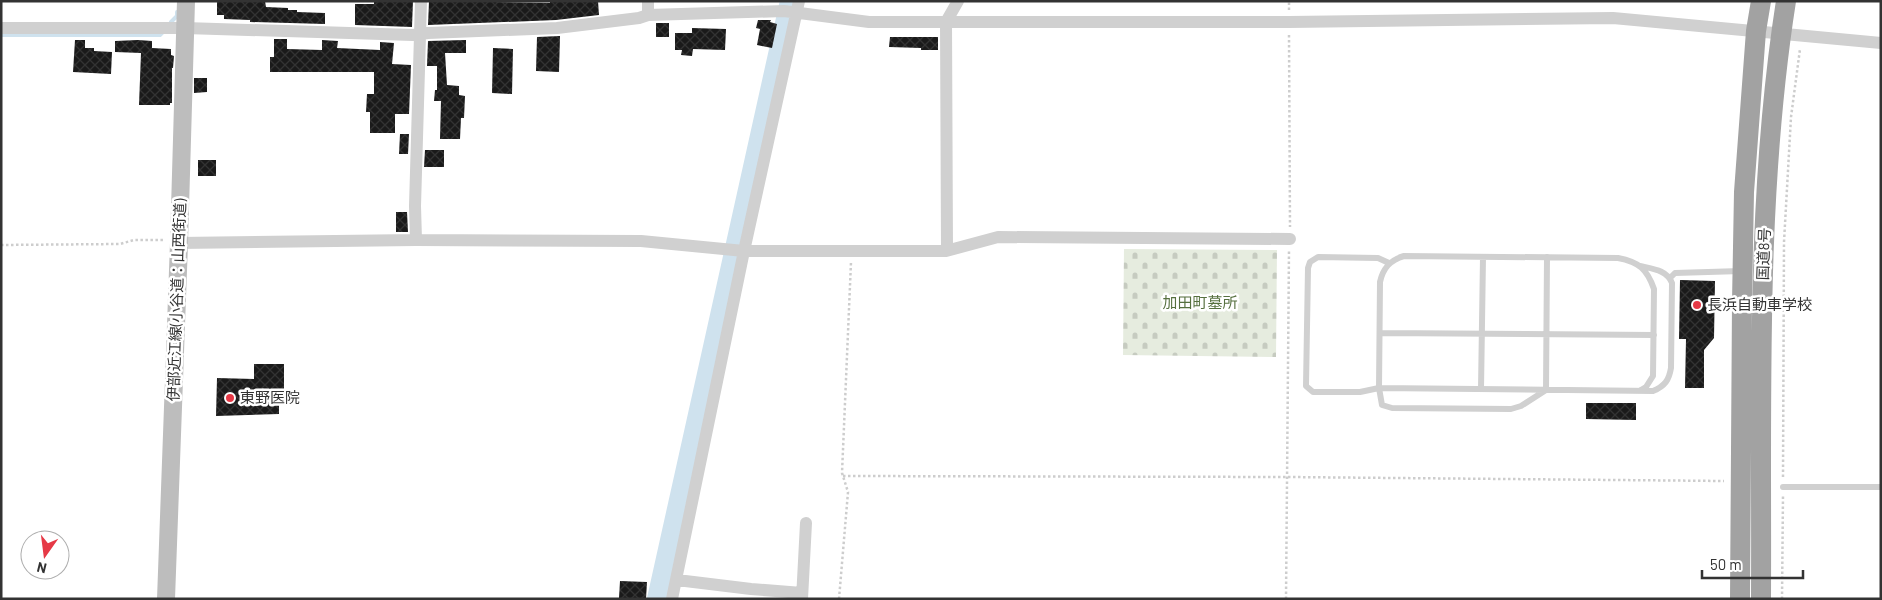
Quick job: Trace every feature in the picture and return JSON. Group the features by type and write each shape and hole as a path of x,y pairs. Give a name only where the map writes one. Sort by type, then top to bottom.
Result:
{"highway":[{"name":"国道8号","path":"1740,599 1744,192 1756,31 1761,1"},
{"name":"国道8号","path":"1761,599 1763,295 1766,180 1774,86 1786,1"}],"main road":[{"name":"伊部近江線(小谷道：山西街道)","path":"166,599 186,1"}],"street":[{"path":"416,240 415,206 421,1"},
{"path":"648,1 648,15"},
{"path":"947,250 946,22 958,1"},
{"path":"1,28 185,28 413,35 557,28 639,18 648,15 794,9 869,22 1289,22 1612,18 1881,43"},
{"path":"672,599 739,250 794,9"},
{"path":"179,243 416,240 641,241 739,250 852,251 947,250 998,237 1290,239"},
{"path":"677,580 750,594 802,596 806,523"}],"lane":[{"path":"1390,263 1378,258 1318,257 1310,262 1308,268 1306,386 1309,390 1313,392 1360,392 1379,388 1546,390 1653,390 1660,388 1669,380 1671,368 1672,284 1670,278 1663,272 1640,266 1630,260 1618,258 1404,256 1397,258 1383,270 1380,282 1379,388 1382,405 1392,408 1511,409 1521,406 1546,390"},
{"path":"1481,389 1483,257"},
{"path":"1546,390 1547,257"},
{"path":"1640,266 1650,277 1654,289 1653,376 1646,387 1641,390"},
{"path":"1670,278 1676,273 1742,271"},
{"path":"1380,334 1654,335"},
{"path":"1783,487 1881,487"}],"path":[{"path":"1286,599 1290,239 1289,1"},
{"path":"1782,599 1784,242 1791,117 1802,36"},
{"path":"1,245 120,244 134,240 170,240 179,243"},
{"path":"839,599 848,492 843,476 852,251"},
{"path":"843,476 1741,482"}],"green space":[{"name":"加田町墓所","path":"1124,249 1277,250 1276,357 1123,355"}],"building":[{"path":"217,1 265,1 266,7 288,8 288,10 297,10 297,12 325,13 325,24 250,22 250,20 224,19 224,15 217,15"},
{"path":"374,1 413,1 412,27 355,25 355,4 374,4"},
{"path":"429,1 550,3 550,1 598,1 599,15 556,20 428,25"},
{"path":"758,20 771,20 770,22 777,24 772,48 757,45 760,29 756,28"},
{"path":"656,23 669,23 669,37 656,37"},
{"path":"692,28 726,29 725,50 693,49 692,56 681,55 682,50 675,50 675,33 692,33"},
{"path":"560,36 559,72 536,71 537,37"},
{"path":"890,37 938,37 938,50 889,47"},
{"path":"274,39 287,39 287,49 322,50 322,40 338,41 337,48 380,50 380,42 394,43 392,64 411,65 409,114 395,114 395,133 370,133 370,112 366,112 367,94 374,94 374,72 270,72 270,57 274,57"},
{"path":"75,40 85,40 85,48 94,48 94,51 112,52 111,74 73,72"},
{"path":"466,40 466,53 445,53 447,85 459,86 459,95 465,96 464,118 461,118 460,139 440,139 441,101 434,101 435,90 437,90 437,66 427,66 428,41"},
{"path":"115,41 152,41 152,48 171,49 171,55 174,56 172,103 170,105 139,105 141,53 115,52"},
{"path":"493,48 513,49 512,94 492,93"},
{"path":"194,78 207,78 207,92 194,93"},
{"path":"400,134 409,134 408,154 399,154"},
{"path":"425,150 444,150 444,167 424,167"},
{"path":"198,160 216,160 216,176 198,176"},
{"path":"396,212 407,212 408,232 396,232"},
{"name":"長浜自動車学校","path":"1680,280 1715,281 1714,338 1704,350 1704,388 1685,388 1686,339 1679,339"},
{"path":"254,364 284,364 284,398 279,398 279,414 216,416 217,378 254,379"},
{"path":"1586,403 1636,403 1636,420 1586,419"},
{"path":"620,581 647,582 646,599 619,598"}],"waterway":[{"path":"659,599 792,1"},
{"path":"171,22 177,16 177,12"},
{"path":"1,35 160,35 163,32"}],"place":[{"name":"長浜自動車学校","path":"1697,305"},
{"name":"東野医院","path":"230,398"}]}
